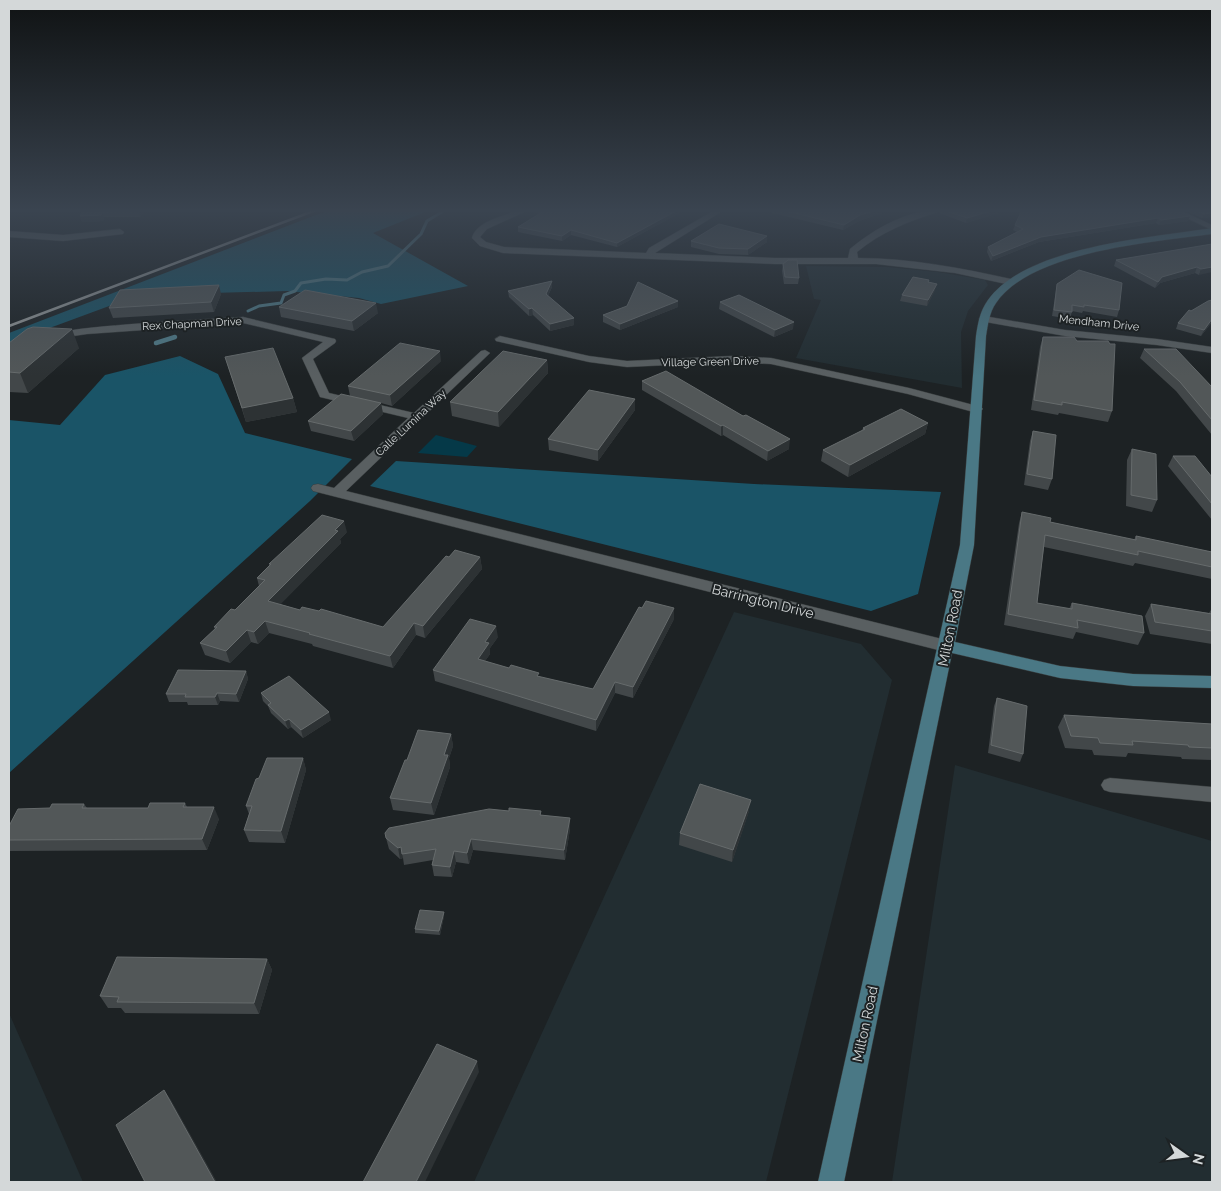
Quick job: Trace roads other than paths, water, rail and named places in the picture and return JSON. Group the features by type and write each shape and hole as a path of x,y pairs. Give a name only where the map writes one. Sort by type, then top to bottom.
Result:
{"street":[{"path":"924,266 1011,282"},
{"name":"Milton Road","path":"831,1182 966,545 981,336 984,319 995,297 1011,282 1042,266"},
{"name":"Mendham Drive","path":"984,319 1066,333 1157,342 1212,350"},
{"name":"Rex Chapman Drive","path":"41,340 87,331 243,320 331,341 307,358 324,394 417,417"},
{"name":"Village Green Drive","path":"500,339 589,359 627,364 732,359 771,361 909,390 977,409"},
{"name":"Calle Lumina Way","path":"337,492 485,353"},
{"name":"Barrington Drive","path":"318,488 946,646 1060,672 1140,681 1212,682"},
{"path":"1110,785 1212,795"}],"waterway":[{"path":"248,311 259,306 281,303 284,295 295,291 301,283 326,279 347,280 362,272 388,266"},
{"path":"156,343 175,337"}],"railway":[{"path":"9,326 169,266"}]}
